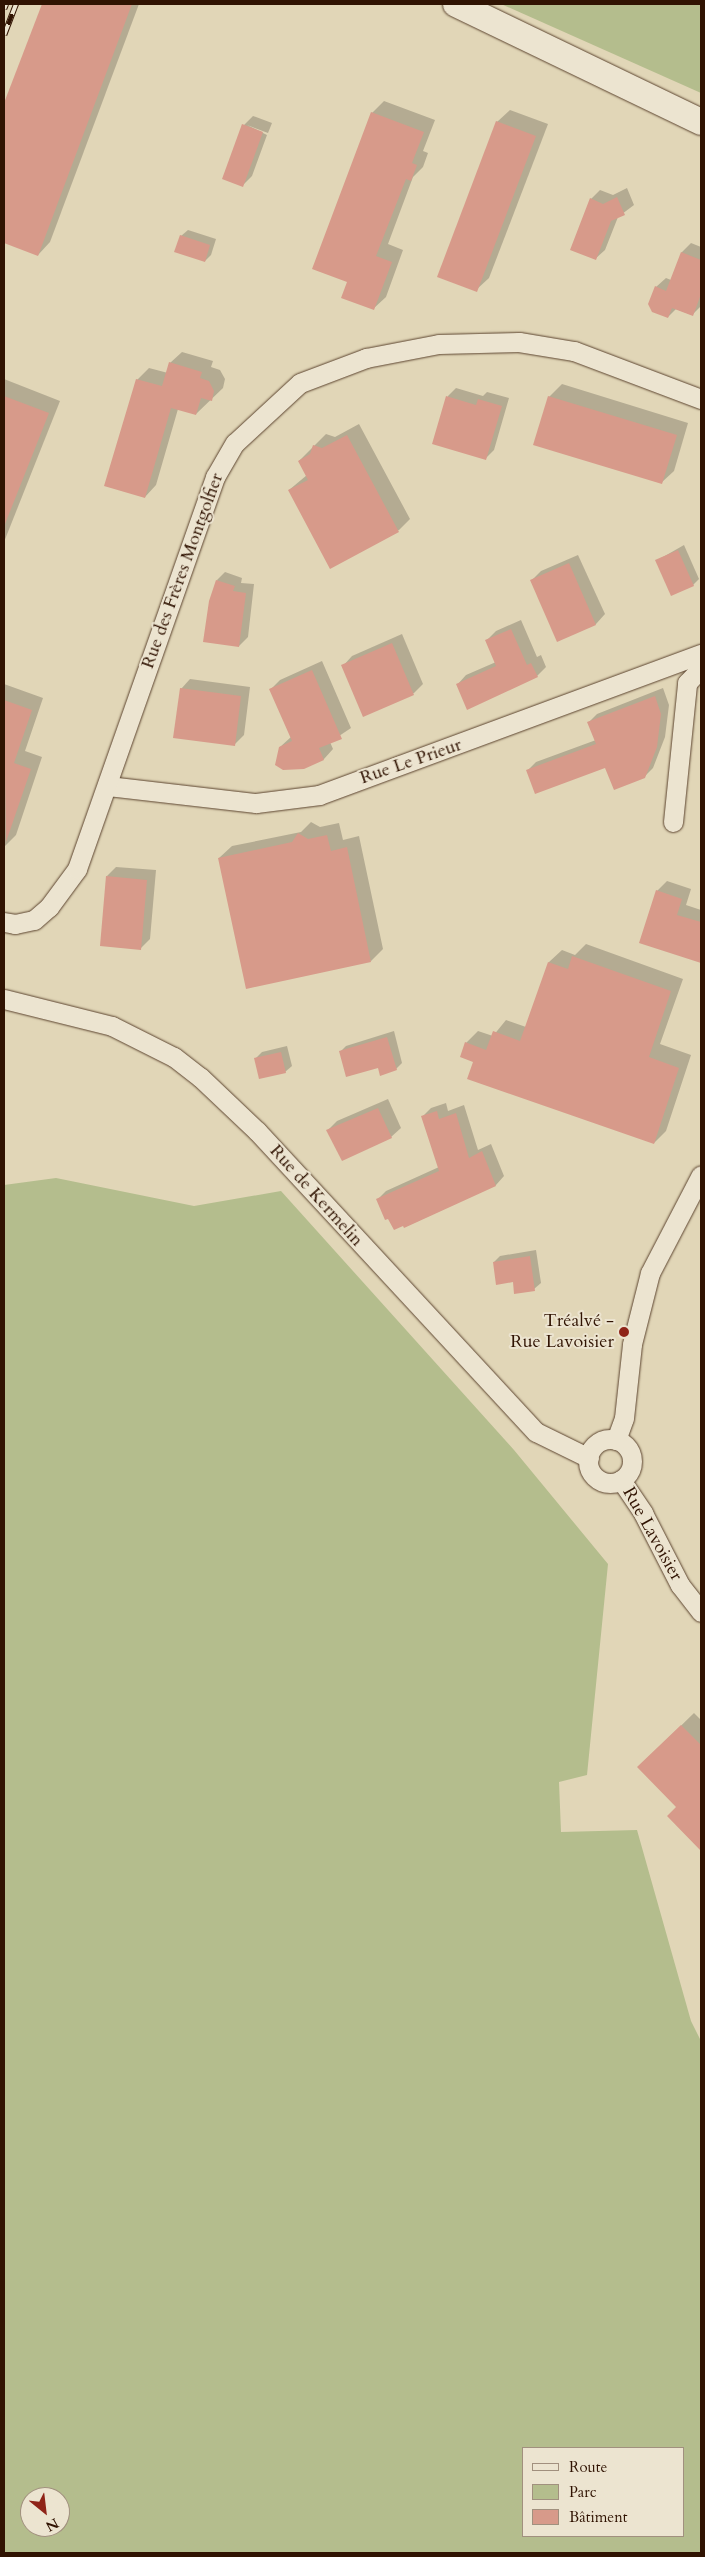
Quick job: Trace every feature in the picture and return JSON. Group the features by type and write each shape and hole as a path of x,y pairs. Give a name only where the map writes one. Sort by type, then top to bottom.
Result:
{"main road":[{"path":"456,4 701,122"}],"street":[{"name":"Rue des Frères Montgolfier","path":"9,923 34,920 49,907 78,869 214,477 234,443 300,383 366,358 430,345 519,342 574,351 701,399"},
{"name":"Rue Le Prieur","path":"108,786 256,803 319,795 701,654"},
{"path":"673,822 687,683 701,668"},
{"name":"Rue de Kermelin","path":"4,999 112,1026 174,1057 200,1077 257,1131 536,1432 589,1458"},
{"path":"616,1440 624,1418 632,1344 650,1273 701,1176"},
{"path":"616,1440 624,1444 632,1457 630,1470 621,1480 607,1482 599,1480 589,1468 589,1458 594,1446 601,1441 616,1440"},
{"name":"Rue Lavoisier","path":"621,1480 643,1513 680,1585 701,1612"}],"green space":[{"path":"501,4 701,4 701,93"},
{"path":"56,1178 194,1206 281,1191 514,1450 608,1564 587,1775 559,1782 561,1832 637,1830 691,2021 701,2041 701,2553 4,2553 4,1185"}],"building":[{"path":"42,4 132,4 38,256 4,243 4,103"},
{"path":"371,112 424,132 412,163 417,165 411,181 406,179 376,256 392,262 374,310 341,298 347,282 312,269"},
{"path":"496,121 536,136 477,292 437,277"},
{"path":"242,124 263,132 243,187 222,179"},
{"path":"617,197 625,215 611,221 596,260 570,250 590,198 603,204"},
{"path":"180,235 210,245 205,262 174,252"},
{"path":"681,252 701,260 701,294 693,316 672,308 668,318 652,312 648,304 655,286 666,291"},
{"path":"169,362 202,372 200,378 209,381 214,391 212,401 201,398 196,415 171,408 145,498 104,486 136,379 162,386"},
{"path":"4,396 49,413 5,524 4,524"},
{"path":"446,396 476,405 478,399 502,406 486,460 432,444"},
{"path":"548,396 677,435 662,484 533,445"},
{"path":"347,435 399,532 330,569 288,490 308,480 298,461 310,454 313,445 322,448"},
{"path":"678,550 694,586 671,596 655,560"},
{"path":"569,563 596,625 557,642 530,580"},
{"path":"216,580 235,586 233,591 246,593 239,647 203,642 209,601"},
{"path":"511,629 527,665 531,663 538,677 467,710 456,684 496,666 485,640"},
{"path":"392,643 414,695 363,717 341,665"},
{"path":"312,670 342,739 319,748 324,760 304,769 283,770 275,765 279,747 292,741 269,689"},
{"path":"180,688 241,696 235,746 173,738"},
{"path":"655,696 661,714 657,747 645,778 614,790 605,768 535,794 526,770 596,744 587,722"},
{"path":"4,700 32,710 14,763 31,769 6,842"},
{"path":"298,833 308,839 327,835 331,851 347,847 371,962 246,989 218,858 292,842"},
{"path":"106,876 147,880 141,950 100,946"},
{"path":"656,890 682,899 677,915 701,922 701,963 639,943"},
{"path":"572,956 671,991 649,1057 679,1068 654,1144 467,1079 473,1062 460,1057 465,1042 486,1050 493,1031 520,1041 548,962 568,969"},
{"path":"387,1037 397,1070 380,1076 378,1068 346,1077 339,1051"},
{"path":"281,1052 286,1073 259,1079 254,1058"},
{"path":"378,1108 392,1138 342,1161 326,1130"},
{"path":"437,1111 439,1119 456,1113 469,1158 482,1151 496,1186 404,1228 403,1226 394,1230 388,1219 385,1220 376,1199 439,1171 421,1116"},
{"path":"530,1256 535,1291 514,1294 513,1282 496,1285 493,1262"},
{"path":"681,1725 701,1745 701,1851 667,1816 676,1807 637,1767"}],"railway":[{"path":"4,9 6,4"},
{"path":"4,35 16,4"}],"place":[{"name":"Tréalvé - Rue Lavoisier","path":"624,1332"}]}
